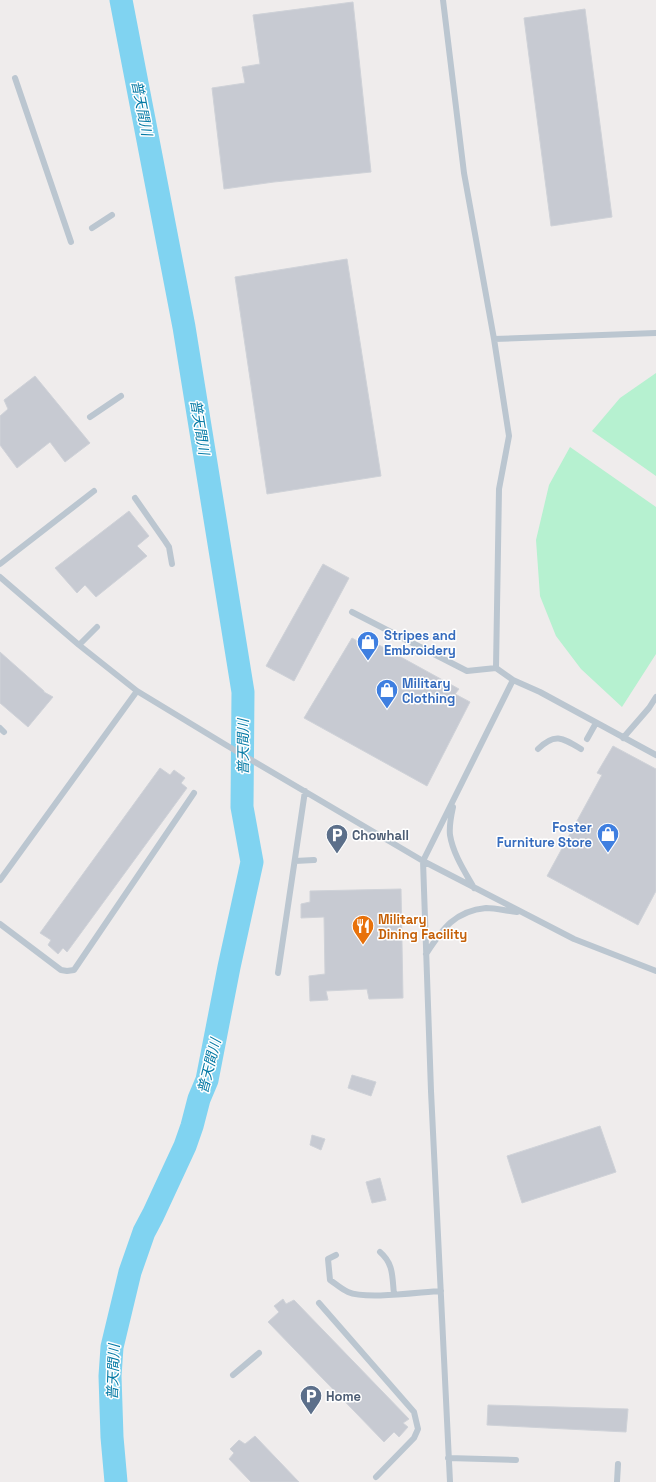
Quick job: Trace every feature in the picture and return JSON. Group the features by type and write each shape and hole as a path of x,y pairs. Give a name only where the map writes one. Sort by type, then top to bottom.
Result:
{"lane":[{"path":"443,0 464,173 494,339 509,436 499,489 496,668"},
{"path":"15,78 71,242"},
{"path":"92,228 112,215"},
{"path":"494,339 656,333"},
{"path":"90,417 121,396"},
{"path":"0,564 94,491"},
{"path":"135,498 169,547 172,564"},
{"path":"0,577 79,645 137,691 226,745 423,861 474,888 574,939 656,971"},
{"path":"352,612 467,672 496,668 513,680 540,692 656,755"},
{"path":"79,645 97,627"},
{"path":"450,1482 431,1091 423,861 513,680"},
{"path":"1,877 137,691"},
{"path":"623,738 649,708 656,697"},
{"path":"587,739 596,723"},
{"path":"538,750 545,743 554,739 563,738 581,749"},
{"path":"278,974 305,791"},
{"path":"0,924 61,970 74,970 194,793"},
{"path":"454,799 450,823 450,836 458,860 474,888"},
{"path":"295,861 314,860"},
{"path":"426,954 442,930 454,919 467,912 487,908 523,913"},
{"path":"380,1252 387,1258 391,1266 394,1294"},
{"path":"336,1255 328,1259 330,1280 349,1293 363,1295 441,1291"},
{"path":"319,1303 414,1412 418,1429 414,1438 376,1477"},
{"path":"233,1375 259,1353"},
{"path":"448,1458 516,1460"},
{"path":"617,1482 618,1464"}],"green space":[{"path":"656,373 656,476 592,431 620,398"},
{"path":"570,447 656,507 656,654 622,707 581,669 556,636 540,596 536,540 549,485"}],"building":[{"path":"353,2 371,172 274,182 224,189 212,88 245,83 242,67 260,64 253,15"},
{"path":"585,9 612,217 551,226 524,18"},
{"path":"347,259 381,476 267,494 235,277"},
{"path":"35,376 90,443 65,462 50,442 17,468 0,445 0,416 8,409 4,400"},
{"path":"129,511 149,536 137,546 147,556 96,597 85,585 77,593 55,568"},
{"path":"323,564 349,578 294,681 266,666"},
{"name":"Military Clothing","path":"352,638 364,645 368,639 459,689 455,694 470,702 427,786 304,718"},
{"path":"0,652 44,692 53,697 28,727 0,703"},
{"name":"Foster Furniture Store","path":"613,746 656,769 656,891 638,925 547,876 602,775 597,773"},
{"path":"160,768 170,775 174,770 185,778 181,783 187,788 67,952 63,948 58,954 48,945 51,940 40,933"},
{"name":"Military Dining Facility","path":"401,889 403,998 369,999 367,989 326,991 328,1000 310,1001 309,976 325,974 324,917 301,918 301,904 310,902 310,891"},
{"path":"352,1075 376,1082 371,1096 348,1088"},
{"path":"600,1126 616,1172 522,1203 507,1156"},
{"path":"312,1135 325,1139 321,1150 310,1145"},
{"path":"380,1178 386,1200 372,1203 366,1182"},
{"path":"283,1299 286,1304 294,1300 409,1419 403,1423 408,1427 399,1437 394,1432 384,1442 268,1322 279,1312 274,1306"},
{"path":"488,1405 628,1409 626,1432 487,1425"},
{"path":"255,1436 299,1482 251,1482 229,1459 234,1453 230,1449 239,1440 245,1444"}],"waterway":[{"name":"普天間川","path":"116,1482 112,1437 110,1376 112,1347 130,1272 144,1232 185,1146 199,1099 207,1080 229,967 252,862 242,807 243,692 184,327 121,0"}],"place":[{"name":"Stripes and Embroidery","path":"368,662"},
{"name":"Military Clothing","path":"387,710"},
{"name":"Chowhall","path":"337,854"},
{"name":"Foster Furniture Store","path":"608,854"},
{"name":"Military Dining Facility","path":"363,946"},
{"name":"Home","path":"311,1416"}]}
